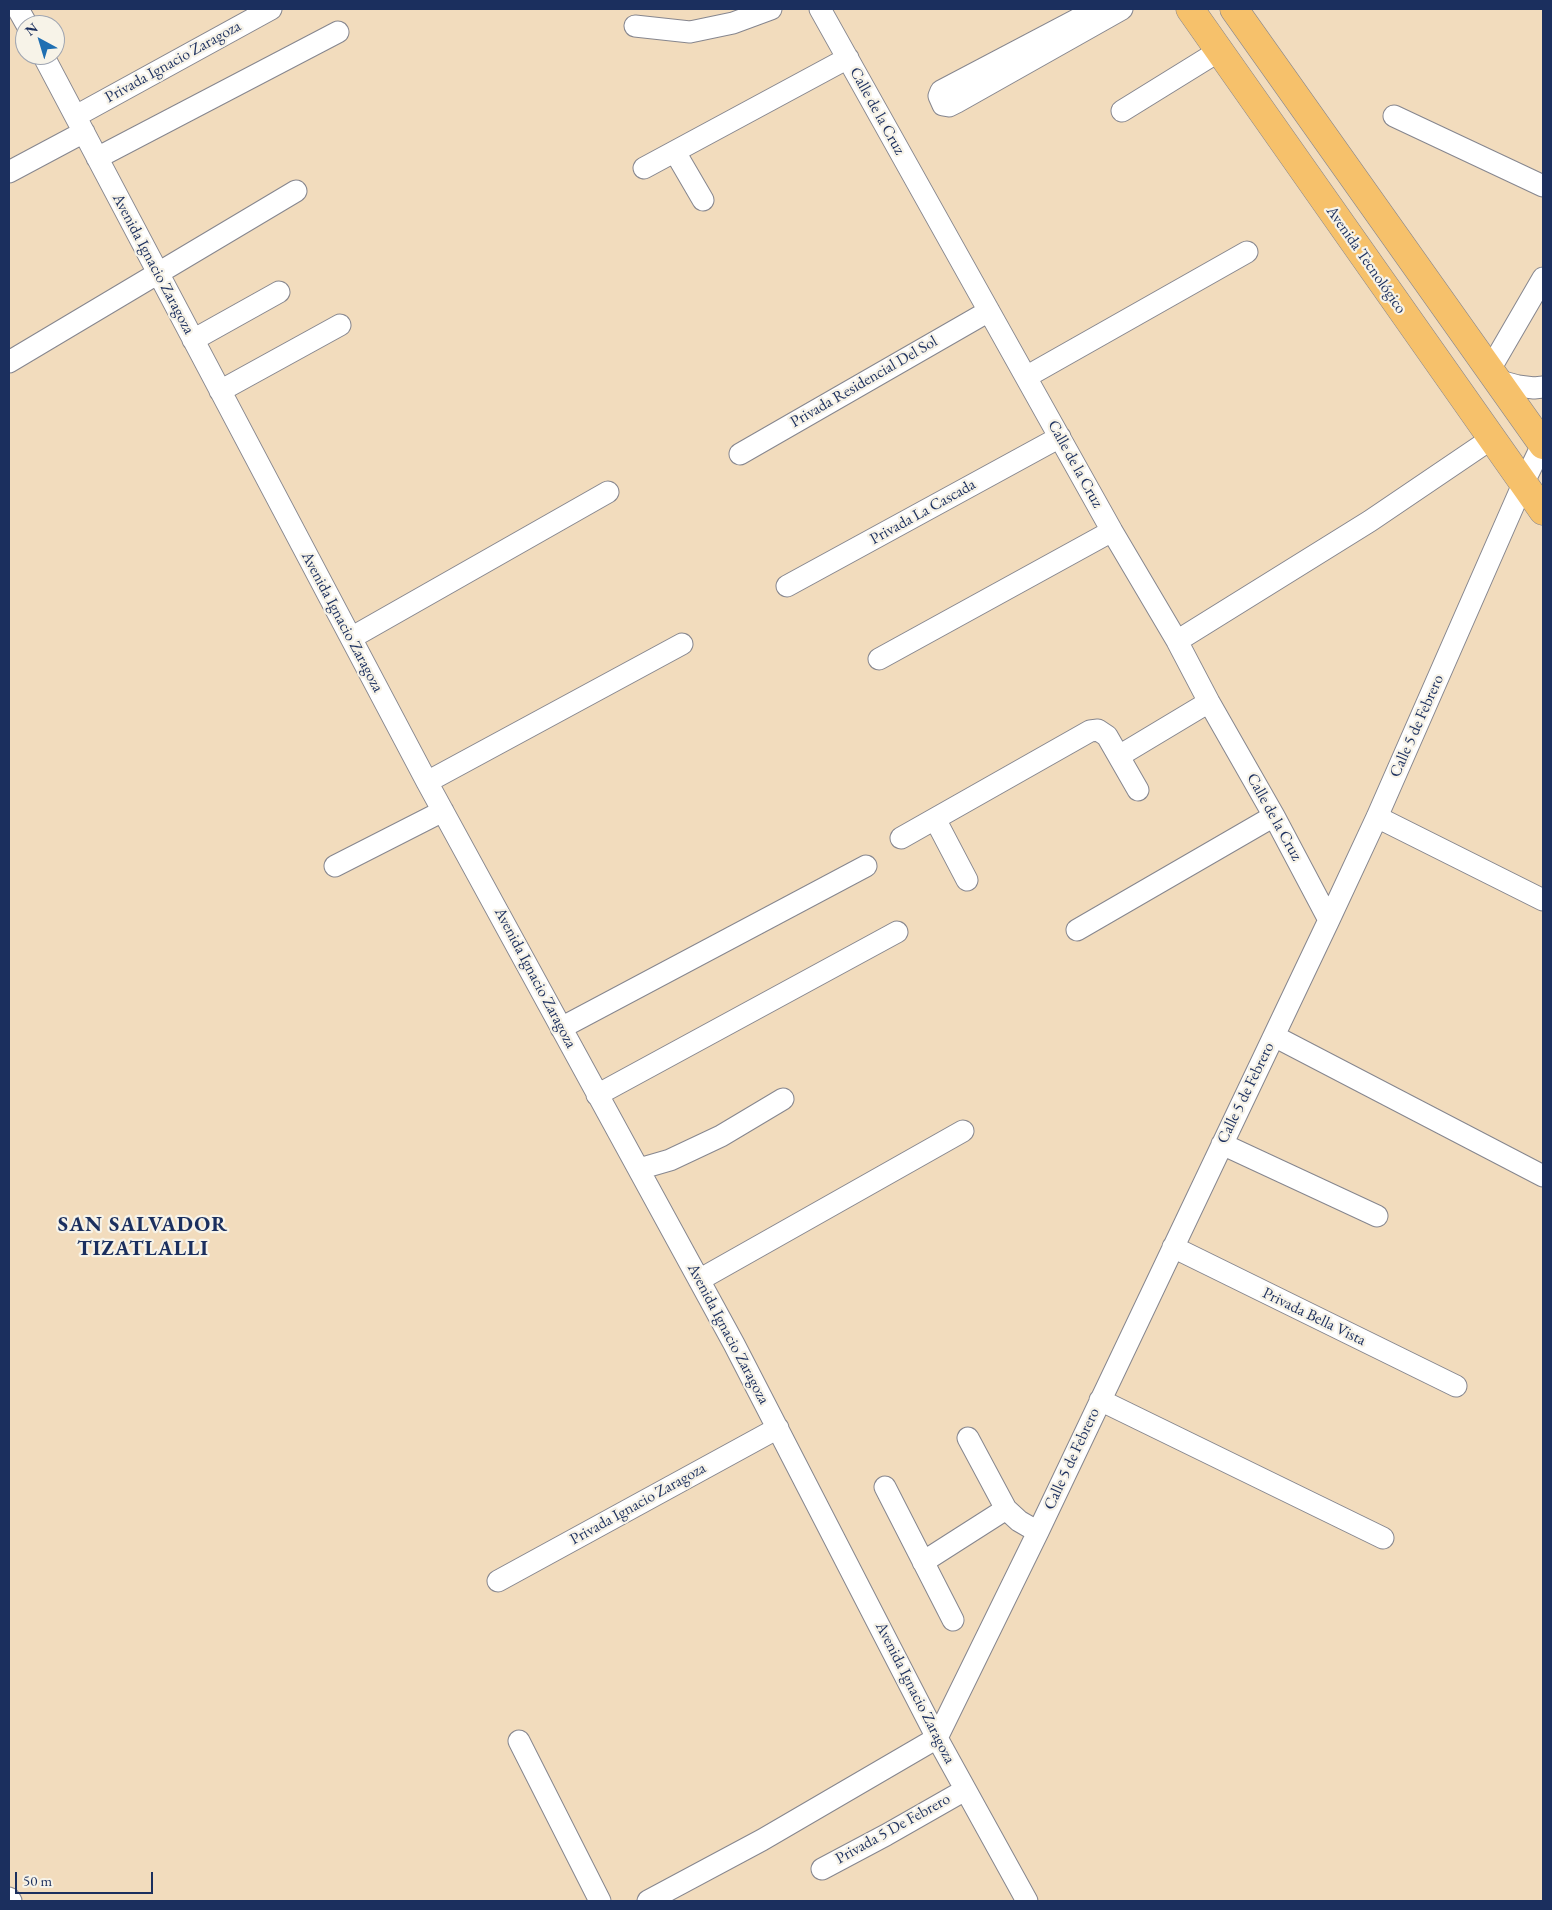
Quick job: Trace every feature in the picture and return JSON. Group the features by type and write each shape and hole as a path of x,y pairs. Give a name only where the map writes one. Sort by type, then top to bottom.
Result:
{"main road":[{"name":"Avenida Tecnológico","path":"1190,9 1543,511"},
{"path":"1234,9 1389,226 1492,375 1543,444"}],"street":[{"name":"Privada Ignacio Zaragoza","path":"9,172 80,124 271,9"},
{"path":"635,26 690,32 733,23 771,9"},
{"name":"Calle de la Cruz","path":"820,9 1112,531 1177,641 1329,920"},
{"path":"1096,9 941,91 939,96 943,105 949,106 957,102 1122,9"},
{"path":"98,158 338,32"},
{"path":"1122,111 1219,51"},
{"path":"644,168 848,58"},
{"name":"Avenida Ignacio Zaragoza","path":"48,65 427,782 639,1169 778,1428 937,1738 1026,1901"},
{"path":"1394,116 1543,186"},
{"path":"675,152 703,200"},
{"path":"9,362 296,191"},
{"path":"1026,377 1247,252"},
{"path":"1543,278 1492,375 1518,386 1543,387"},
{"path":"193,340 280,292"},
{"name":"Privada Residencial Del Sol","path":"740,454 989,311"},
{"path":"220,391 340,325"},
{"name":"Privada La Cascada","path":"787,586 1060,437"},
{"path":"1177,641 1370,521 1491,439"},
{"name":"Calle 5 de Febrero","path":"937,1738 1038,1532 1329,920 1377,817 1523,484 1543,444"},
{"path":"351,638 608,492"},
{"path":"879,659 1112,531"},
{"path":"427,782 682,644"},
{"path":"1119,756 1209,702"},
{"path":"901,838 1090,731 1098,730 1103,733 1119,756 1138,790"},
{"path":"335,866 443,811"},
{"path":"1077,930 1274,816"},
{"path":"1377,817 1543,900"},
{"path":"935,819 967,880"},
{"path":"562,1028 866,866"},
{"path":"598,1095 897,932"},
{"path":"1274,1036 1543,1176"},
{"path":"639,1169 670,1160 721,1136 783,1099"},
{"path":"699,1280 963,1131"},
{"path":"1222,1144 1377,1216"},
{"name":"Privada Bella Vista","path":"1173,1247 1456,1386"},
{"path":"1100,1400 1383,1538"},
{"name":"Privada Ignacio Zaragoza","path":"498,1581 778,1428"},
{"path":"968,1438 1006,1509 1015,1518 1038,1532"},
{"path":"885,1487 953,1620"},
{"path":"923,1562 1006,1509"},
{"path":"648,1901 762,1840 937,1738"},
{"path":"519,1741 600,1901"},
{"name":"Privada 5 De Febrero","path":"822,1869 965,1790"}],"district":[{"name":"SAN SALVADOR TIZATLALLI","path":"143,1237"}]}
